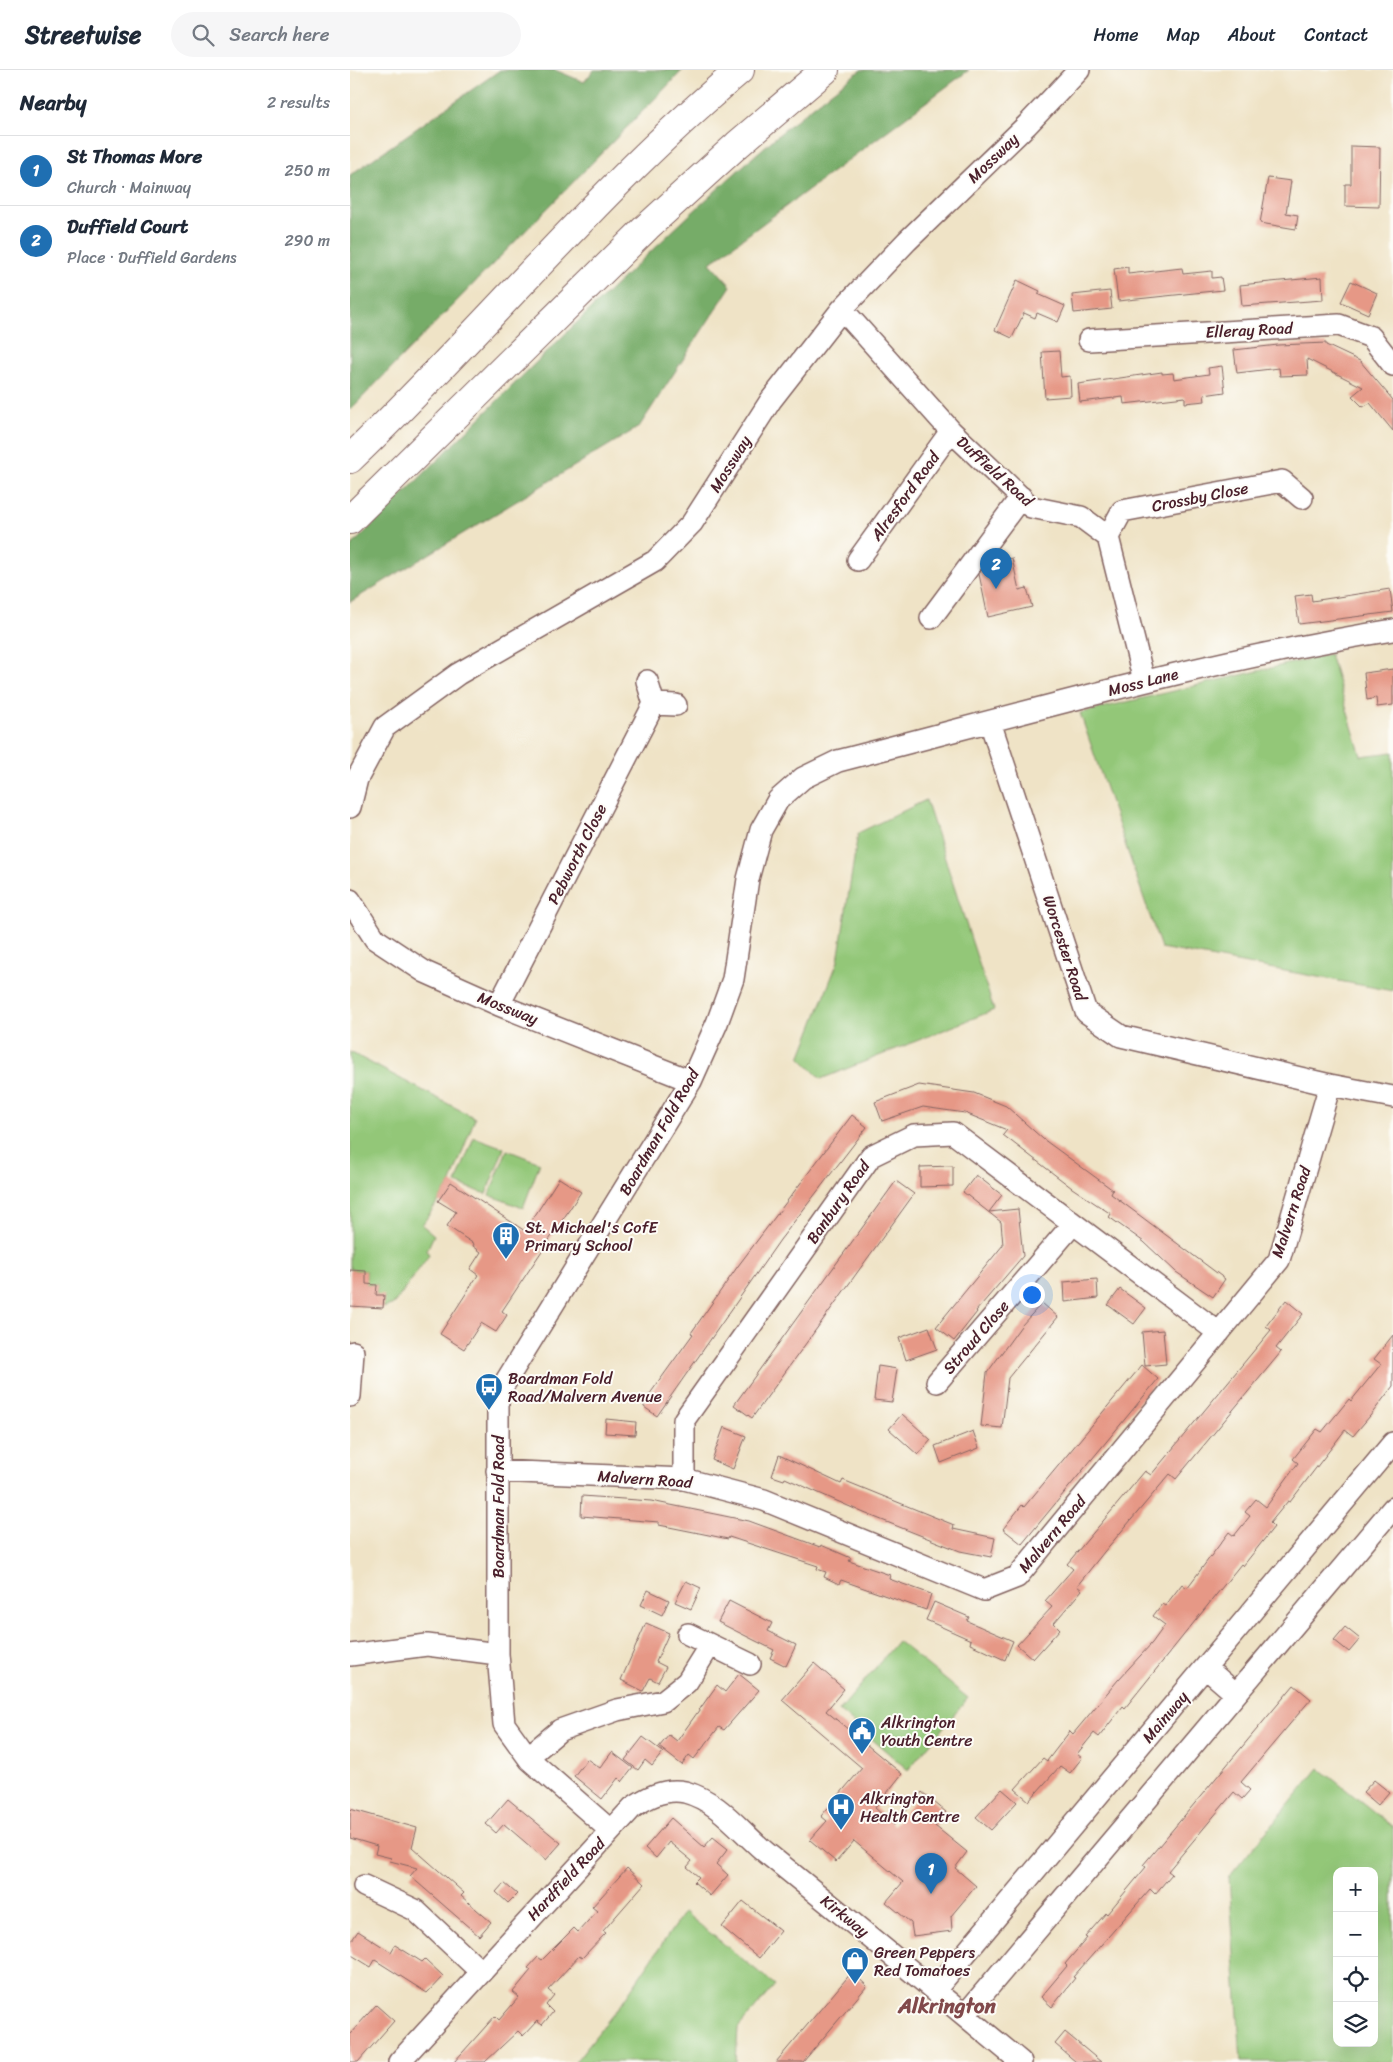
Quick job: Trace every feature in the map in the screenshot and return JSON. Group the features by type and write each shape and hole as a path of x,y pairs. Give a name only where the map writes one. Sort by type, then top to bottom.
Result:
{"highway":[{"path":"350,459 593,209 703,102 740,70"},
{"path":"350,520 647,227 737,144 825,70"}],"street":[{"name":"Mossway","path":"350,807 357,779 385,727 458,674 655,561 692,523 771,400 842,309 907,241 1027,126 1079,70"},
{"name":"Duffield Road","path":"842,309 951,431 1032,508 1081,517 1108,537"},
{"name":"Elleray Road","path":"1088,337 1339,325 1371,337 1393,365"},
{"name":"Alresford Road","path":"858,560 951,431"},
{"name":"Crossby Close","path":"1108,537 1122,511 1282,481 1302,498"},
{"path":"931,618 1021,497"},
{"path":"1108,537 1144,681"},
{"name":"Moss Lane","path":"896,746 1144,681 1306,644 1393,630"},
{"path":"648,681 654,704 676,705"},
{"name":"Pebworth Close","path":"499,1005 654,704"},
{"name":"Worcester Road","path":"990,722 1086,1012 1121,1036 1330,1085 1393,1097"},
{"name":"Boardman Fold Road","path":"610,1830 528,1757 504,1724 498,1654 498,1394 691,1081 718,1023 733,979 748,879 762,830 778,800 803,778 838,761 896,746"},
{"name":"Mossway","path":"350,900 375,939 425,972 499,1005 691,1081"},
{"name":"Malvern Road","path":"497,1470 684,1479 764,1500 984,1590 1017,1576 1279,1260 1330,1085"},
{"name":"Banbury Road","path":"684,1479 684,1420 871,1156 914,1134 953,1133 1219,1333"},
{"name":"Stroud Close","path":"937,1382 1073,1224"},
{"path":"350,1396 354,1352"},
{"name":"Mainway","path":"935,1990 1393,1443"},
{"path":"966,2015 1393,1508"},
{"path":"688,1634 750,1664"},
{"path":"350,1655 427,1644 498,1654"},
{"path":"528,1757 560,1730 617,1710 663,1701 687,1682 710,1645"},
{"path":"1206,1668 1236,1694"},
{"name":"Hardfield Road","path":"399,2062 610,1830 643,1800 655,1794 683,1792 704,1800 718,1808 759,1848"},
{"name":"Kirkway","path":"759,1848 966,2015 1021,2062"},
{"path":"363,1888 414,1910 480,1971"}],"green space":[{"path":"500,70 555,70 584,82 594,70 683,70 350,410 350,175"},
{"path":"861,70 969,70 710,263 731,286 639,427 350,602 350,547 572,327 698,207 778,135"},
{"path":"1330,654 1361,756 1393,752 1393,991 1161,948 1080,713"},
{"path":"926,800 994,1010 821,1079 800,1058 838,961 858,833"},
{"path":"350,1052 475,1118 451,1182 422,1225 434,1235 427,1250 429,1255 394,1304 383,1308 384,1296 376,1295 377,1285 366,1284 366,1271 350,1270"},
{"path":"474,1137 504,1148 486,1194 456,1183"},
{"path":"507,1150 540,1163 523,1208 489,1195"},
{"path":"898,1641 968,1698 908,1770 839,1711"},
{"path":"1319,1768 1393,1827 1393,2062 1241,2062 1229,1877"},
{"path":"684,1912 775,1985 738,2028 736,2062 575,2062 621,2004"}],"building":[{"path":"1351,146 1380,147 1379,207 1345,206 1345,184 1351,184"},
{"path":"1268,178 1291,181 1286,213 1298,215 1296,229 1260,223"},
{"path":"1128,267 1128,274 1182,268 1183,274 1212,271 1212,278 1221,277 1223,290 1118,301 1114,269"},
{"path":"1322,277 1323,300 1242,306 1240,285"},
{"path":"1017,280 1040,291 1038,294 1065,306 1058,322 1037,313 1035,318 1024,313 1012,338 995,330"},
{"path":"1351,281 1377,293 1368,314 1341,302"},
{"path":"1110,291 1112,309 1074,313 1072,295"},
{"path":"1326,343 1326,345 1360,361 1393,400 1393,431 1370,403 1363,407 1352,396 1363,387 1307,359 1308,375 1280,376 1279,368 1237,373 1234,350 1278,345"},
{"path":"1059,351 1061,377 1070,376 1071,396 1045,398 1042,352"},
{"path":"1222,366 1225,392 1204,395 1205,401 1185,403 1185,397 1124,404 1123,397 1080,402 1078,384 1162,372 1162,374 1173,373 1174,379 1209,374 1208,368"},
{"path":"1012,558 1019,590 1027,588 1032,607 988,617 979,574 986,564"},
{"path":"1390,589 1393,612 1299,624 1295,596 1311,594 1312,601"},
{"path":"1393,669 1393,705 1377,707 1376,698 1367,700 1364,673"},
{"path":"919,1085 974,1093 1006,1106 1043,1139 1113,1190 1111,1194 1225,1279 1213,1297 1176,1272 1144,1242 1109,1217 1111,1214 1072,1188 1003,1135 1007,1130 965,1113 923,1107 882,1121 875,1102"},
{"path":"852,1115 867,1127 780,1240 657,1416 644,1407 644,1402 693,1334 691,1333 738,1266"},
{"path":"953,1166 953,1186 920,1187 920,1167"},
{"path":"976,1175 1002,1195 989,1212 1018,1209 1023,1256 976,1311 954,1341 936,1327 1003,1245 1001,1222 963,1192"},
{"name":"St. Michael's CofE Primary School","path":"559,1178 581,1192 502,1311 507,1315 496,1332 481,1323 464,1349 440,1334 478,1275 470,1269 481,1252 473,1246 474,1244 447,1226 456,1212 438,1201 451,1182 525,1231"},
{"path":"896,1181 914,1194 752,1418 734,1405"},
{"path":"350,1270 366,1271 366,1284 377,1285 376,1295 384,1295 383,1308 350,1306"},
{"path":"1097,1279 1098,1298 1065,1302 1064,1282"},
{"path":"1120,1289 1146,1308 1134,1324 1108,1305"},
{"path":"1286,1300 1303,1314 1276,1348 1281,1352 1176,1479 1170,1474 1104,1552 1077,1586 1082,1590 1054,1623 1060,1629 1033,1659 1017,1645 1052,1607 1045,1601 1073,1569 1067,1564 1145,1471 1151,1475 1271,1330 1266,1326"},
{"path":"1042,1303 1058,1317 1008,1378 1002,1428 981,1426 987,1373 1021,1326"},
{"path":"929,1327 937,1349 906,1360 899,1338"},
{"path":"1163,1330 1166,1364 1145,1366 1142,1332"},
{"path":"1393,1335 1393,1386 1370,1416 1353,1436 1345,1430 1290,1502 1288,1501 1270,1523 1274,1527 1243,1566 1241,1564 1125,1708 1123,1706 1099,1737 1094,1733 1077,1754 1082,1758 1070,1773 1060,1766 1029,1801 1015,1789 1043,1758 1047,1761 1070,1731 1073,1734 1152,1643 1165,1625 1153,1616 1162,1604 1165,1606 1182,1584 1187,1588 1229,1532 1234,1536 1250,1516 1245,1512 1256,1499 1266,1507 1298,1463 1293,1459 1317,1429 1322,1432 1349,1399 1351,1401 1381,1364 1374,1359"},
{"path":"1142,1365 1158,1379 1022,1544 1003,1529 1022,1505 1024,1507"},
{"path":"878,1366 897,1369 892,1402 874,1400"},
{"path":"902,1414 931,1440 918,1455 889,1429"},
{"path":"606,1419 636,1422 635,1435 605,1433"},
{"path":"724,1427 746,1436 733,1469 712,1460"},
{"path":"973,1431 979,1448 941,1463 935,1446"},
{"path":"779,1455 841,1484 843,1480 954,1525 953,1529 995,1538 991,1557 960,1551 864,1513 785,1478 784,1480 772,1476"},
{"path":"582,1496 651,1501 749,1521 820,1547 821,1545 851,1558 849,1561 890,1575 889,1579 931,1594 926,1610 841,1580 839,1584 824,1577 826,1572 817,1569 818,1566 729,1537 728,1539 659,1525 659,1522 581,1516"},
{"path":"686,1581 701,1588 691,1609 675,1602"},
{"path":"648,1590 669,1600 662,1615 641,1605"},
{"path":"729,1601 772,1623 768,1631 796,1645 786,1666 770,1658 774,1650 718,1622"},
{"path":"934,1602 969,1617 967,1621 1013,1641 1005,1660 970,1644 971,1640 926,1620"},
{"path":"646,1623 669,1633 656,1662 666,1667 658,1682 650,1678 643,1691 621,1680"},
{"path":"1345,1627 1360,1639 1349,1652 1334,1640"},
{"path":"814,1663 844,1689 826,1711 902,1774 875,1808 894,1825 922,1792 946,1812 935,1826 967,1852 955,1868 976,1886 951,1916 952,1931 913,1936 911,1923 886,1902 903,1882 854,1841 836,1862 810,1840 827,1821 821,1816 862,1768 782,1700"},
{"path":"739,1674 759,1690 724,1730 719,1727 694,1759 689,1755 682,1765 659,1747 669,1735 677,1741 717,1685 725,1692"},
{"path":"1294,1685 1311,1699 1241,1782 1250,1790 1242,1799 1234,1792 1168,1871 1172,1874 1155,1894 1150,1889 1073,1977 1075,1978 1052,2007 1041,1997 1067,1966 1065,1964 1087,1938 1085,1937 1146,1867 1143,1865"},
{"path":"643,1737 663,1752 652,1766 645,1760 638,1770 625,1760"},
{"path":"612,1752 633,1768 622,1782 618,1778 602,1799 574,1776 587,1759 600,1768"},
{"path":"1374,1780 1389,1792 1378,1805 1363,1792"},
{"path":"1002,1789 1017,1802 991,1830 976,1817"},
{"path":"508,1799 561,1843 546,1860 504,1824 496,1833 486,1824"},
{"path":"350,1809 417,1828 412,1847 464,1893 461,1896 491,1922 479,1936 410,1876 417,1868 390,1861 391,1858 375,1854 377,1846 350,1838"},
{"path":"671,1818 704,1847 713,1837 728,1849 716,1864 728,1875 710,1896 694,1882 699,1877 687,1867 692,1861 669,1842 656,1858 645,1848"},
{"path":"627,1868 644,1884 603,1931 606,1933 582,1958 579,1956 548,1990 554,1995 546,2005 553,2012 542,2025 537,2021 523,2036 518,2031 485,2062 454,2062 495,2016 499,2020 519,1997 513,1992 531,1970 528,1968 538,1957 542,1960 574,1928 578,1932 597,1911 592,1907"},
{"path":"504,1883 517,1894 508,1903 496,1892"},
{"path":"743,1901 781,1931 759,1958 722,1927"},
{"path":"358,1931 391,1952 395,1945 422,1962 425,1959 443,1976 427,1993 375,1960 371,1967 350,1954 350,1943"},
{"path":"852,1972 867,1986 803,2062 776,2062"},
{"path":"376,2005 394,2021 358,2062 350,2062 350,2034"},
{"path":"1065,2032 1101,2062 1076,2062 1055,2044"}],"place":[{"name":"Duffield Court","path":"996,589"},
{"name":"St. Michael's CofE Primary School","path":"506,1260"},
{"name":"Boardman Fold Road/Malvern Avenue","path":"489,1411"},
{"name":"Alkrington Youth Centre","path":"862,1755"},
{"name":"Alkrington Health Centre","path":"841,1831"},
{"name":"St Thomas More","path":"931,1894"},
{"name":"Green Peppers Red Tomatoes","path":"855,1985"}],"district":[{"name":"Alkrington","path":"947,2006"}]}
